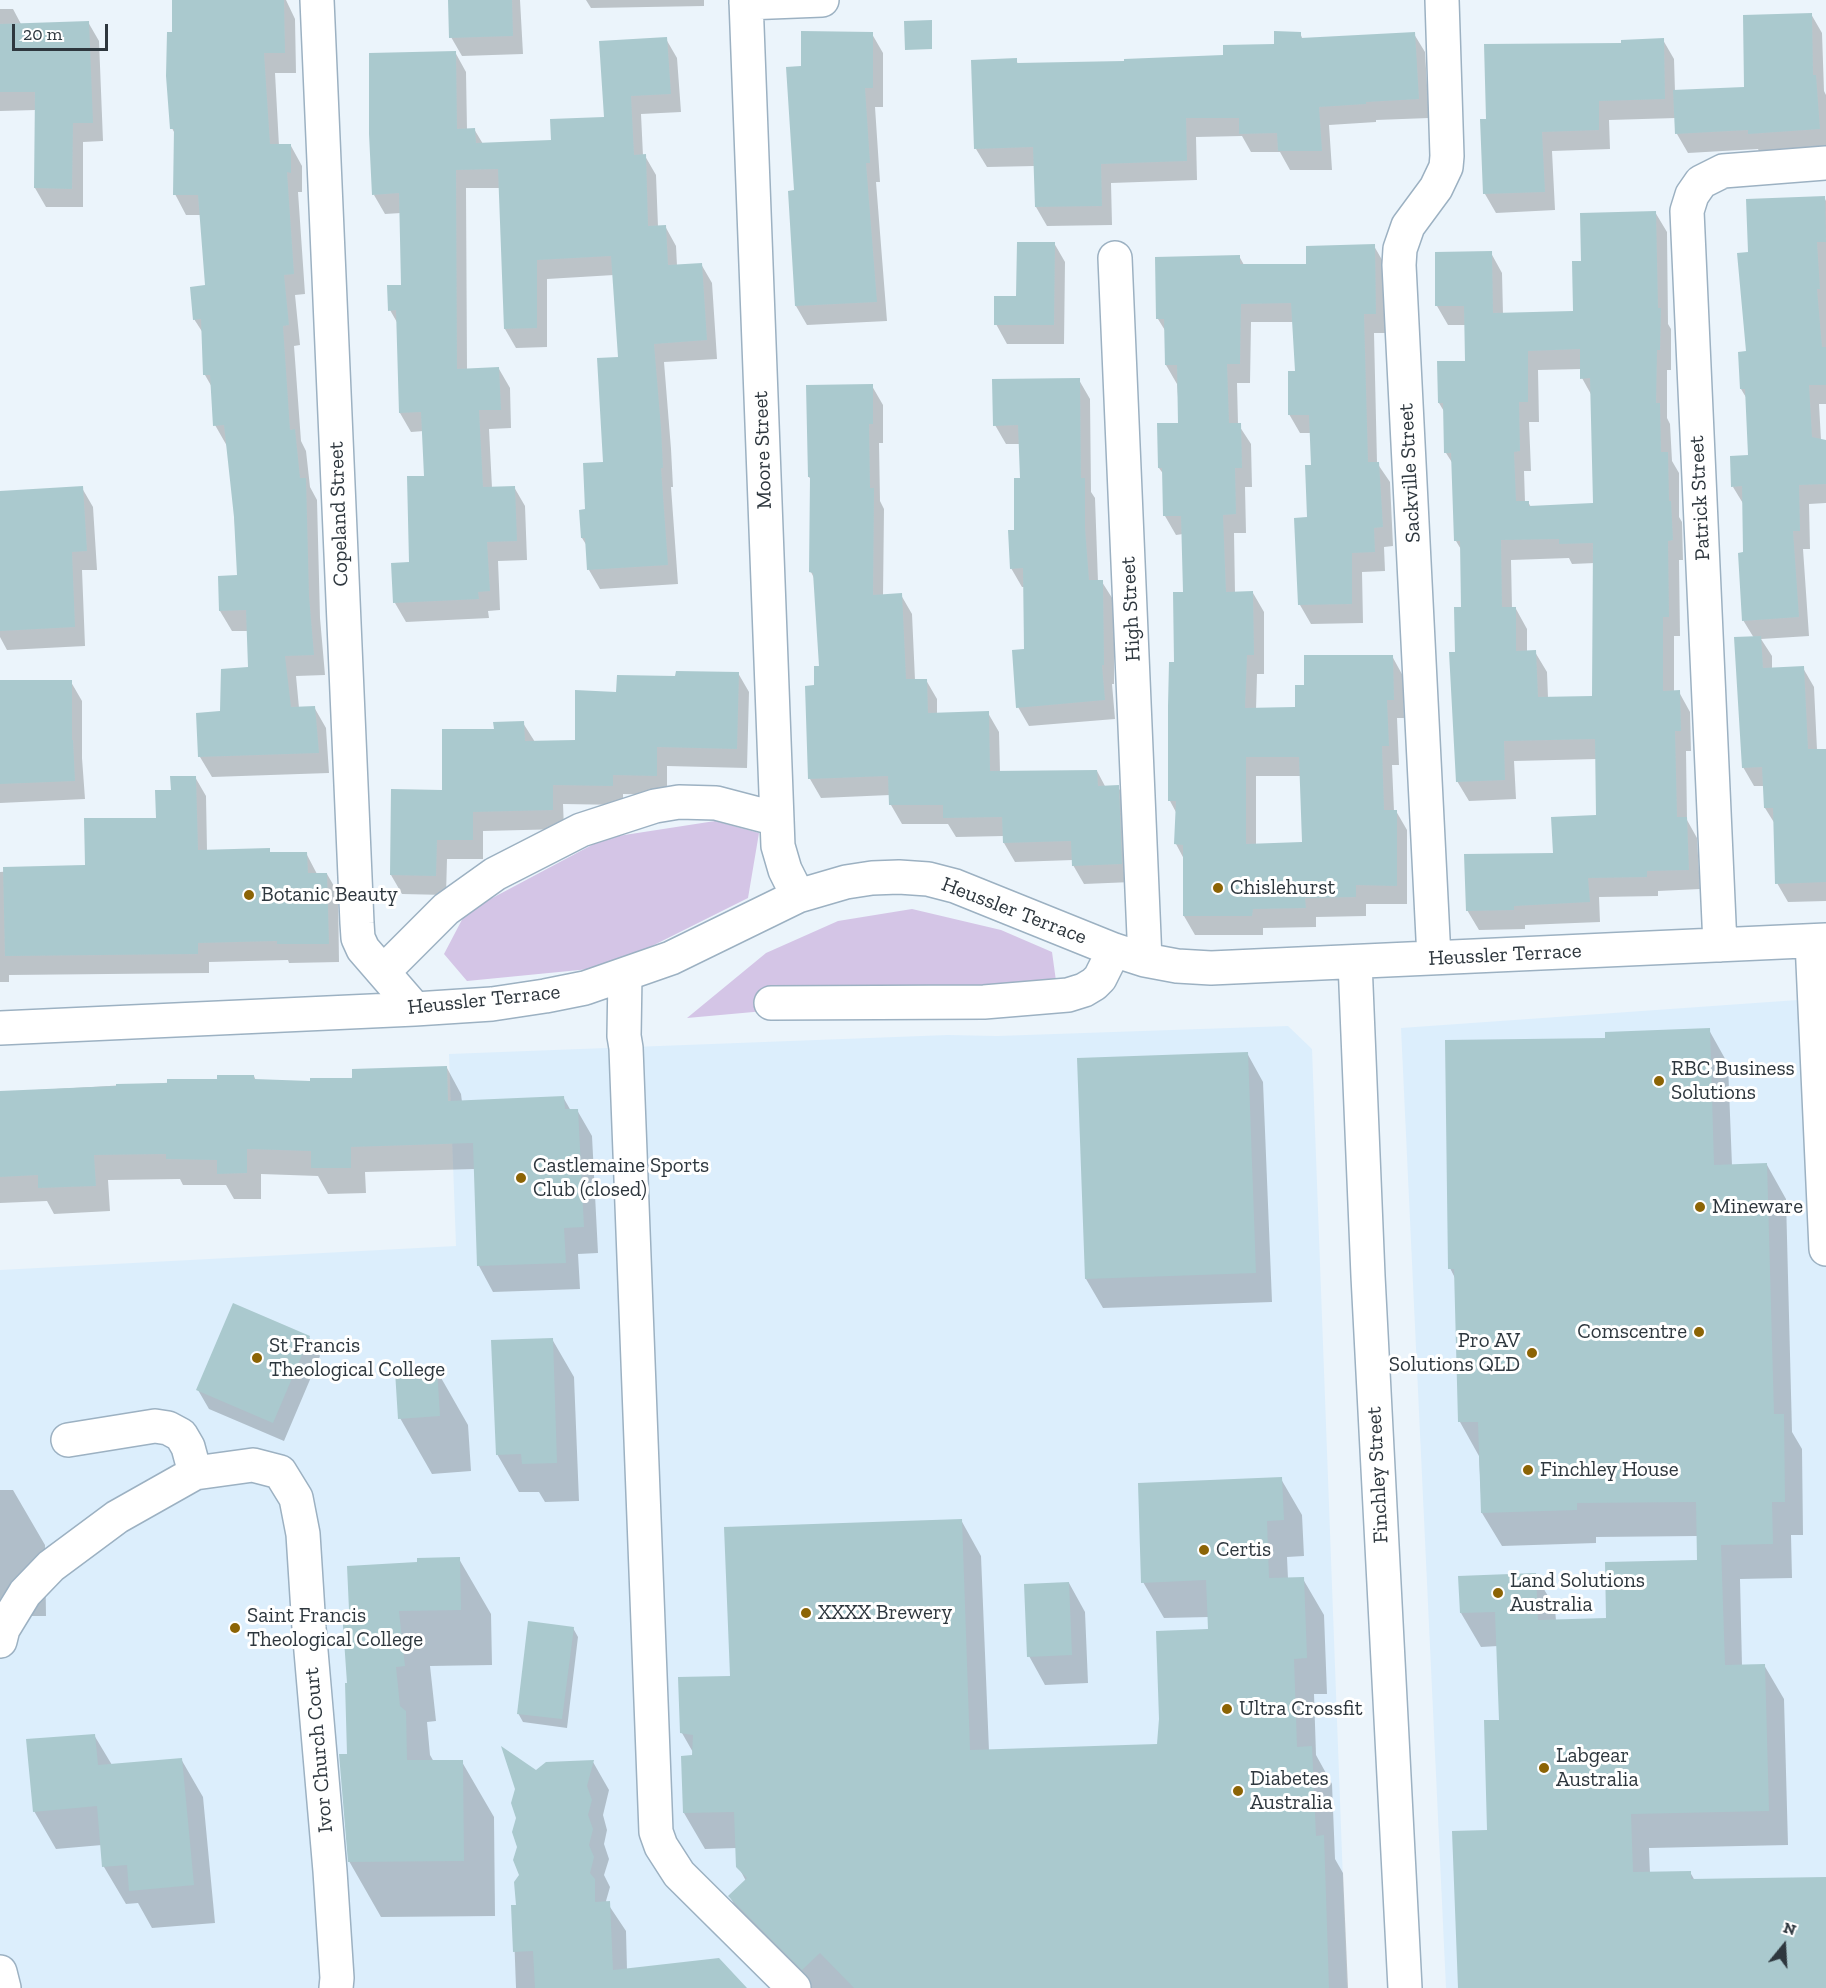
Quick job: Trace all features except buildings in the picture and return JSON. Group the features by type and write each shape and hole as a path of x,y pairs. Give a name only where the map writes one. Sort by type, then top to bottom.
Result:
{"street":[{"name":"Copeland Street","path":"317,0 358,938 363,949 414,1009"},
{"path":"746,2 822,0"},
{"name":"Sackville Street","path":"1434,958 1400,249 1408,226 1436,188 1446,167 1442,0"},
{"name":"Moore Street","path":"746,2 778,846 785,870 798,896"},
{"name":"Patrick Street","path":"1720,945 1687,211 1692,195 1701,182 1723,171 1826,163"},
{"name":"High Street","path":"1115,258 1146,960"},
{"path":"383,972 446,909 495,874 581,830 655,806 680,802 716,803 777,819"},
{"name":"Heussler Terrace","path":"0,1028 414,1009 492,1004 545,996 585,988 671,958 798,896 846,882 872,878 928,879 955,886 1114,950 1146,960 1177,966 1211,968 1819,941"},
{"path":"1819,941 1826,1249"},
{"name":"Heussler Terrace","path":"771,1003 984,1002 1068,995 1094,984 1100,978 1114,950"},
{"name":"Finchley Street","path":"1355,962 1368,1276 1405,1988"},
{"path":"625,975 624,1036 656,1833 679,1874 794,1988"},
{"path":"68,1440 154,1426 168,1428 181,1435 188,1447 195,1473"},
{"name":"Ivor Church Court","path":"0,1641 3,1629 25,1593 51,1566 117,1516 195,1473 253,1465 280,1472 296,1498 303,1534 330,1871 336,1988"},
{"path":"0,1972 4,1988"}],"shaded area":[{"path":"715,821 759,833 748,898 610,967 467,981 444,954 466,912 605,838"},
{"path":"912,909 1001,930 1052,952 1056,981 986,991 687,1018 766,953 838,921"},
{"path":"1826,998 1826,1988 1446,1988 1401,1028"},
{"path":"1288,1026 1312,1049 1347,1988 0,1988 0,1270 456,1246 449,1054 948,1035 997,1036"}],"place":[{"name":"Chislehurst","path":"1218,888"},
{"name":"Botanic Beauty","path":"249,895"},
{"name":"RBC Business Solutions","path":"1659,1081"},
{"name":"Castlemaine Sports Club (closed)","path":"521,1178"},
{"name":"Mineware","path":"1700,1207"},
{"name":"Comscentre","path":"1699,1332"},
{"name":"Pro AV Solutions QLD","path":"1532,1353"},
{"name":"St Francis Theological College","path":"257,1358"},
{"name":"Finchley House","path":"1528,1470"},
{"name":"Certis","path":"1204,1550"},
{"name":"Land Solutions Australia","path":"1498,1593"},
{"name":"XXXX Brewery","path":"806,1613"},
{"name":"Saint Francis Theological College","path":"235,1628"},
{"name":"Ultra Crossfit","path":"1227,1709"},
{"name":"Labgear Australia","path":"1544,1768"},
{"name":"Diabetes Australia","path":"1238,1791"}]}
